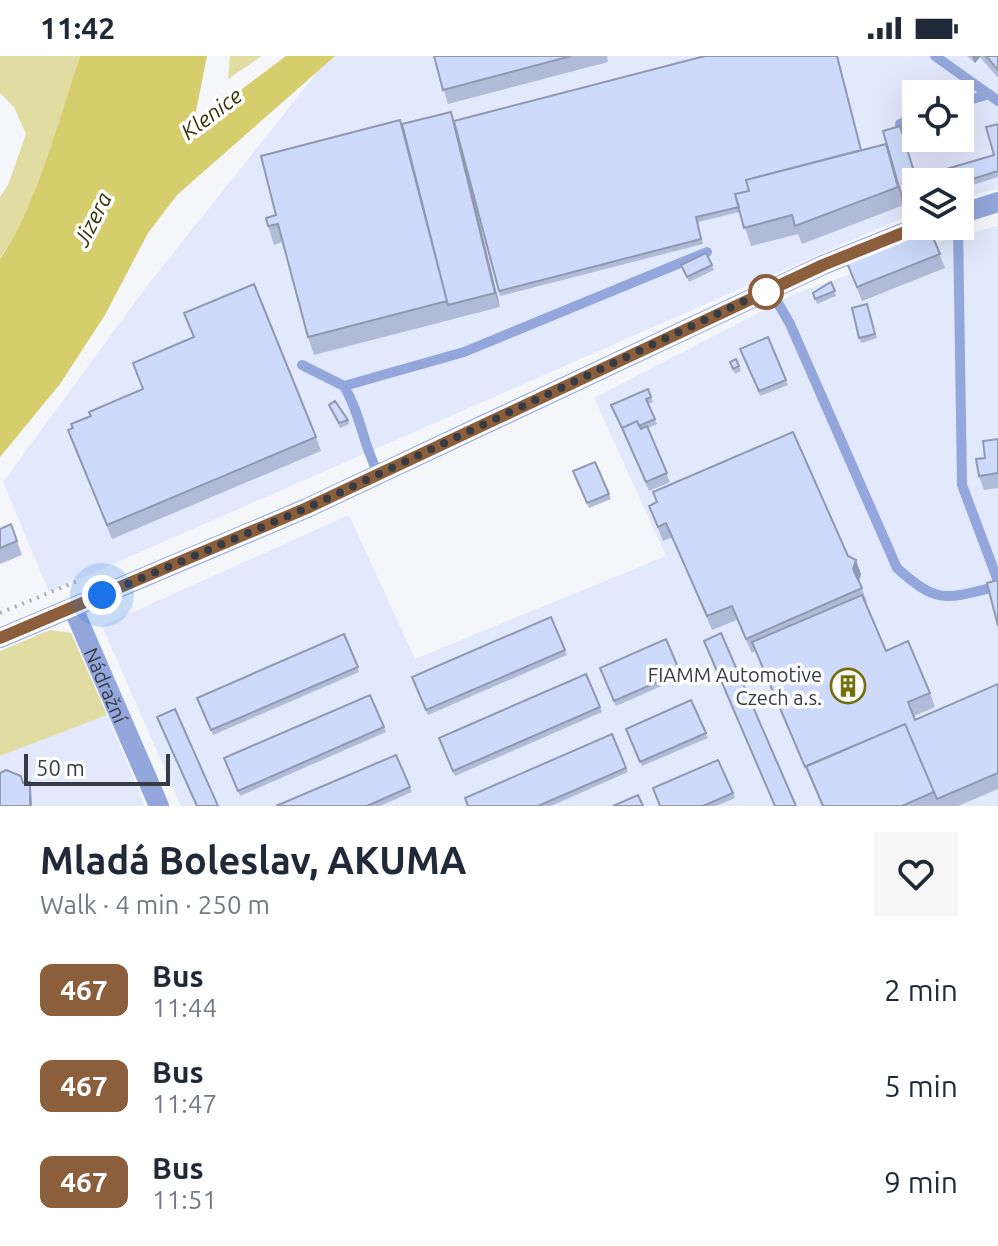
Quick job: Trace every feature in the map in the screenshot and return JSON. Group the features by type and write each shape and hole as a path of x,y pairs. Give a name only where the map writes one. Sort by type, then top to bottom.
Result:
{"street":[{"path":"974,210 998,202"},
{"path":"0,638 379,475 770,289 902,234"},
{"name":"Nádražní","path":"73,608 159,806"}],"lane":[{"path":"935,56 994,97"},
{"path":"974,101 994,97"},
{"path":"770,289 790,324 897,568 924,592 951,598 998,584 962,485 958,240"},
{"path":"344,386 464,352 707,252"},
{"path":"302,365 344,386 358,410 364,448 379,475"}],"shaded area":[{"path":"0,56 80,56 36,187 0,258 0,197 8,185 26,134 14,107 0,93"},
{"path":"230,56 262,56 228,79"},
{"path":"335,56 998,56 998,189 974,195 974,168 902,168 902,218 49,592 3,482 147,286 324,64"},
{"path":"998,226 998,806 181,806 102,626 349,515 415,659 666,556 594,398 797,293 946,240 974,240 974,232"},
{"path":"50,630 71,633 107,715 0,756 0,651"},
{"path":"107,715 145,806 0,806 0,756"}],"water":[{"path":"80,56 207,56 193,126 286,56 335,56 177,195 148,233 105,315 60,384 0,457 0,259 36,187"}],"building":[{"path":"434,56 571,56 443,90"},
{"path":"705,56 837,56 861,150 746,180 749,191 735,194 739,207 696,217 701,239 499,291 454,121"},
{"path":"986,56 998,56 998,70"},
{"path":"451,112 495,293 448,305 402,124"},
{"path":"400,120 447,301 308,337 278,224 268,226 266,218 276,215 261,156"},
{"path":"998,124 998,171 974,179 974,168 950,168 994,155 986,127"},
{"path":"900,126 902,152 908,152 913,168 902,168 902,198 883,131"},
{"path":"886,144 898,187 795,226 792,215 744,228 735,194 749,191 746,180"},
{"path":"905,240 934,240 940,254 857,287 847,263"},
{"path":"706,253 712,265 687,277 681,265"},
{"path":"831,282 835,291 815,299 813,293"},
{"path":"254,284 316,437 107,525 68,430 73,428 71,424 91,416 89,412 143,389 133,363 194,337 184,313"},
{"path":"867,304 875,334 859,338 852,308"},
{"path":"768,337 786,380 759,391 740,349"},
{"path":"736,359 739,366 733,369 730,362"},
{"path":"648,389 651,397 646,399 655,419 639,426 637,421 622,428 611,405"},
{"path":"335,401 348,420 339,423 329,405"},
{"path":"637,421 641,429 647,426 667,473 646,482 622,428"},
{"path":"793,432 848,556 856,560 853,569 862,588 746,639 732,606 707,616 666,523 658,527 649,506 657,502 653,492"},
{"path":"998,439 998,473 979,476 976,459 985,458 983,441"},
{"path":"595,462 609,494 587,503 573,471"},
{"path":"11,524 17,541 0,548 0,529"},
{"path":"998,580 998,626 987,583"},
{"name":"FIAMM Automotive Czech a.s.","path":"862,595 886,651 908,641 930,693 908,702 915,720 998,684 998,773 937,799 905,724 805,767 752,642"},
{"path":"551,617 565,650 426,710 412,677"},
{"path":"721,633 796,806 775,806 704,641"},
{"path":"344,634 358,667 211,730 197,698"},
{"path":"666,639 680,672 614,701 600,668"},
{"path":"586,674 600,707 453,771 439,738"},
{"path":"370,695 384,727 238,791 224,758"},
{"path":"691,700 706,733 640,762 626,729"},
{"path":"175,709 218,806 197,806 157,717"},
{"path":"905,724 934,792 902,806 823,806 806,766"},
{"path":"612,734 626,768 538,806 468,806 465,798"},
{"path":"396,755 410,787 367,806 276,806"},
{"path":"718,760 733,793 703,806 660,806 653,788"},
{"path":"6,770 21,776 23,783 30,782 30,806 0,806 0,773"},
{"path":"638,795 643,806 613,806"}],"bus line":[{"name":"467","path":"0,638 307,508 823,265 902,232"}],"place":[{"name":"FIAMM Automotive Czech a.s.","path":"848,686"}],"route":[{"path":"102,595 307,508 770,289 766,292"}],"water label":[{"name":"Klenice","path":"211,113"},
{"name":"Jizera","path":"92,219"}]}
